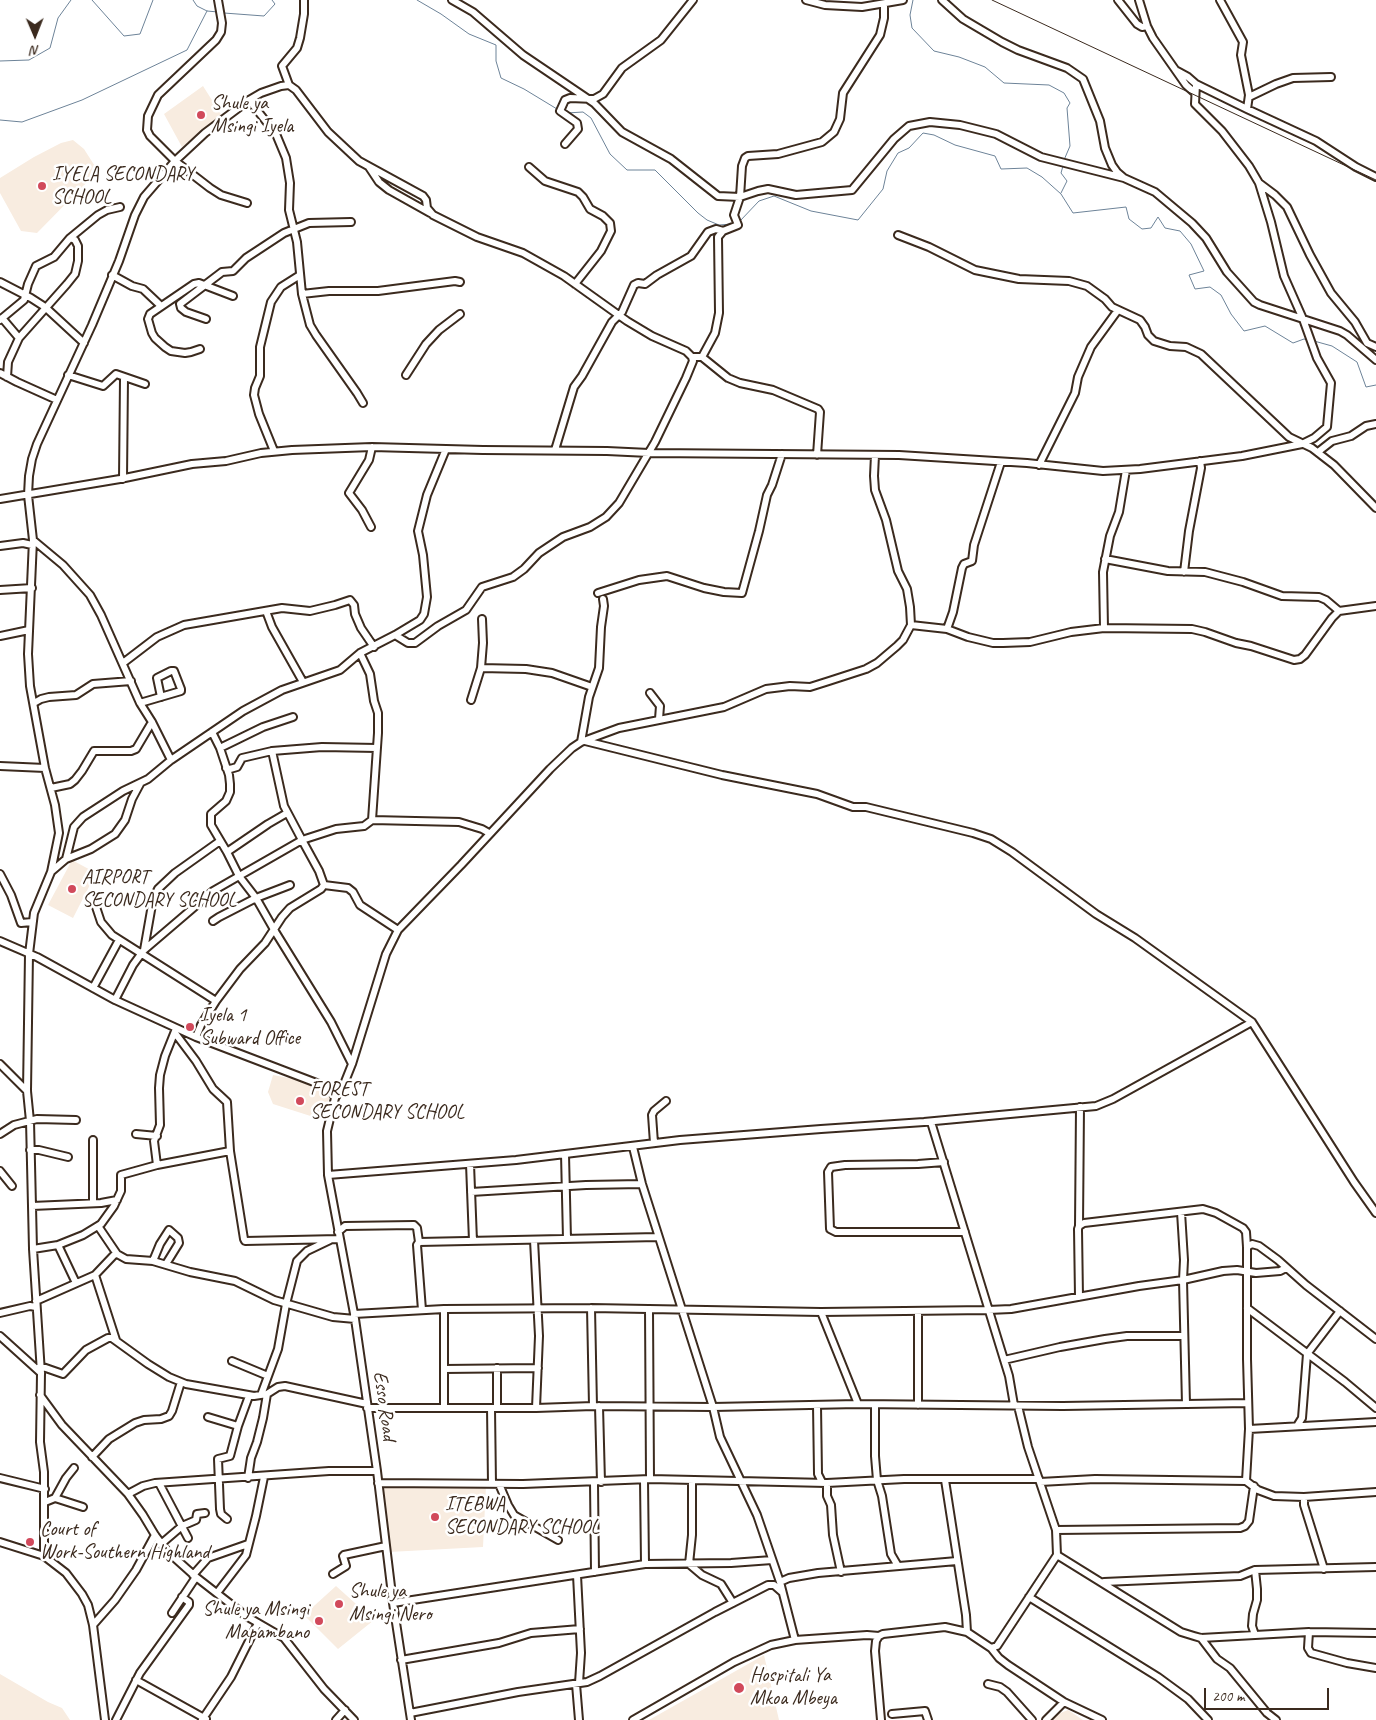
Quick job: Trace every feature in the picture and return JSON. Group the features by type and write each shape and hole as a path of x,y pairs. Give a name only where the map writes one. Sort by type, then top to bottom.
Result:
{"street":[{"path":"304,0 304,21 298,45 282,66 289,85 296,90 328,132 353,156 420,194 425,198 426,206 431,213"},
{"path":"452,0 474,12 523,55 599,107 617,128 671,159 715,195 740,197 768,189 796,195 852,190 894,139 909,126 918,123 952,124 990,133 1031,153 1124,178 1155,192 1192,223 1206,238 1227,272 1254,302 1260,306 1344,333 1376,360"},
{"path":"565,144 578,129 577,123 560,111 566,100 570,98 598,98 622,68 660,40 693,0"},
{"path":"806,0 843,7 862,7 903,0"},
{"path":"942,0 963,19 1002,42 1067,68 1083,79 1100,121 1109,160 1116,172 1124,178"},
{"path":"1118,0 1137,24 1147,26"},
{"path":"1139,0 1147,26 1186,85 1195,93"},
{"path":"1220,0 1243,42 1241,55 1249,97 1246,110"},
{"path":"218,2 221,16 220,32 216,40 158,95 146,124 150,136 176,161 217,192 247,203"},
{"path":"702,357 715,333 719,318 718,237 723,231 738,225 734,215 740,197 742,166 745,157 778,154 810,146 822,142 834,132 840,119 843,93 880,35 884,18 884,4"},
{"path":"1177,71 1196,84 1246,110 1316,141 1356,167 1376,177"},
{"path":"1249,97 1293,78 1331,76"},
{"path":"0,499 123,479 186,465 226,461 274,451 372,447 556,450 649,454 923,456 1077,469 1126,470 1242,456 1302,444 1314,438 1327,427 1331,383 1317,358 1304,321 1284,276 1271,222 1258,183 1249,166 1222,131 1194,104 1196,84"},
{"path":"44,1556 44,1472 40,1442 40,1370 33,1249 30,1121 27,1091 29,954 32,922 52,872 59,833 30,686 29,630 33,543 28,495 29,476 34,453 84,343 139,206 155,182 205,133 249,100 266,91 289,85"},
{"path":"249,100 276,134 286,158 290,177 289,210 294,229 302,294 308,317 316,335 362,403"},
{"path":"368,166 375,177 389,190 477,237 523,253 575,284 652,336 686,351 692,357 702,357 728,378 740,383 773,390 818,409 820,412 817,455"},
{"path":"529,167 545,181 578,192 590,209 610,223 611,230 601,251 575,284"},
{"path":"1258,183 1275,195 1287,207 1331,293 1355,322 1365,340 1376,348"},
{"path":"18,338 1,319 19,306 26,296 28,284 36,266 54,257 70,238 98,214 120,207"},
{"path":"206,319 192,315 180,306 184,300 222,272 234,271 246,258 270,242 309,223 351,222"},
{"path":"556,450 573,390 612,322 622,312 635,284 645,284 690,256 708,232 716,229 723,231"},
{"path":"898,235 929,247 969,268 985,273 1019,279 1069,281 1081,284 1095,292 1118,310 1140,320 1148,336 1154,341 1170,346 1192,349 1201,354 1285,433 1318,452 1334,465 1376,508"},
{"path":"7,377 8,362 18,338 75,274 78,250 76,242 70,238"},
{"path":"112,275 132,286 143,289 161,306"},
{"path":"274,451 259,414 254,395 260,372 260,347 271,302 281,287 300,275"},
{"path":"302,294 329,291 378,291 455,281 460,282"},
{"path":"0,282 45,307 84,343"},
{"path":"200,348 191,352 171,350 154,338 150,327 149,316 151,312 194,284 233,296"},
{"path":"1038,465 1075,393 1078,377 1091,348 1118,310"},
{"path":"406,375 426,344 439,330 460,314"},
{"path":"395,635 408,643 415,644 438,626 466,610 482,588 513,577 524,569 539,553 563,537 590,527 606,517 619,502 649,454 686,378 692,357"},
{"path":"0,373 57,400"},
{"path":"68,375 103,386 114,374 145,384"},
{"path":"123,479 124,378"},
{"path":"1318,452 1332,441 1351,436 1366,426 1376,424"},
{"path":"371,527 362,510 349,493 369,460 372,447"},
{"path":"66,859 71,836 77,822 123,791 140,784 171,760 262,700 303,682 340,670 360,653 420,620 427,606 426,581 418,531 427,495 446,449"},
{"path":"782,454 772,485 766,495 759,531 742,593 704,588 667,576 639,580 600,596 604,606 599,668 586,707 583,742 722,775 817,794 853,807 866,807 985,836 1012,852 1096,914 1134,938 1252,1022 1354,1182 1376,1213"},
{"path":"875,455 875,490 886,520 898,571 907,590 911,625 947,629 968,637 993,643 1030,642 1071,632 1104,628 1192,629 1294,660 1306,655 1332,618 1340,611 1376,606"},
{"path":"1184,572 1189,531 1201,468 1200,461"},
{"path":"947,629 953,612 962,568 964,564 972,561 974,546 1001,462"},
{"path":"1104,628 1103,572 1126,470"},
{"path":"0,546 33,543 76,578 90,596 123,663 140,703 171,760"},
{"path":"1105,559 1168,572 1205,572 1243,582 1282,596 1324,598 1340,611"},
{"path":"0,590 32,588"},
{"path":"123,663 157,637 184,625 282,608 310,611 351,600 355,606 355,616 374,647"},
{"path":"266,611 272,628 303,682"},
{"path":"471,700 481,668 482,619"},
{"name":"Esso Road","path":"410,1716 354,1316 336,1236 328,1175 327,1132 335,1098 344,1084 352,1064 386,954 398,930 572,748 619,728 724,707 766,689 790,686 810,687 866,669 877,663 897,646 911,625"},
{"path":"0,636 29,630"},
{"path":"360,653 370,674 374,701 378,713 372,820"},
{"path":"481,668 526,669 552,673 592,687"},
{"path":"140,703 180,691 181,689 174,671 157,678 161,696"},
{"path":"34,703 49,697 76,695 93,684 130,681"},
{"path":"650,693 660,706 658,719"},
{"path":"220,748 264,727 293,717"},
{"path":"51,788 70,784 76,780 94,751 131,751 136,749 152,722"},
{"path":"212,732 220,748 229,775 230,792 226,801 210,814 211,826 228,852 239,876 256,898 331,1022 352,1064"},
{"path":"226,768 237,767 242,758 272,751 322,747 377,748"},
{"path":"272,751 287,813 319,871 324,885"},
{"path":"0,766 45,768"},
{"path":"52,872 66,859 91,849 115,834 125,820 132,799 140,784"},
{"path":"228,852 287,813"},
{"path":"142,952 213,891 302,840 336,829 364,826 372,820 458,822 489,833"},
{"path":"116,1000 142,952 153,899 158,889 175,872 220,841"},
{"path":"0,874 11,895 21,923 32,922"},
{"path":"213,921 219,916 256,898 290,885"},
{"path":"324,885 348,888 353,892 360,905 398,930"},
{"path":"196,1037 216,1001 240,969 265,943 282,917 290,908 321,889 324,885"},
{"path":"96,907 105,929 119,940 142,952 216,1001"},
{"path":"93,988 119,940"},
{"path":"0,941 176,1030 327,1087 332,1091 335,1098"},
{"path":"328,1175 470,1164 634,1147 654,1143 812,1129 931,1122 1096,1106 1105,1103 1252,1022"},
{"path":"156,1165 154,1141 160,1126 160,1075 164,1056 176,1030"},
{"path":"176,1030 213,1089 227,1102 230,1151 246,1242 336,1236"},
{"path":"0,1064 27,1091"},
{"path":"654,1143 652,1115 666,1101"},
{"path":"1079,1297 1080,1108"},
{"path":"0,1134 14,1125 44,1118 76,1120"},
{"path":"931,1122 1012,1386 1028,1447 1056,1530 1057,1555 1002,1639 992,1648"},
{"path":"136,1134 157,1136"},
{"path":"93,1140 93,1203"},
{"path":"634,1147 642,1184 713,1407 720,1436 757,1515 780,1582 795,1640"},
{"path":"30,1150 39,1150 68,1157"},
{"path":"33,1249 58,1246 104,1222 121,1191 121,1175 156,1165 230,1151"},
{"path":"565,1154 568,1239"},
{"path":"944,1162 831,1167 828,1172 830,1229 836,1232 964,1232"},
{"path":"470,1164 473,1241"},
{"path":"0,1171 12,1186"},
{"path":"471,1192 617,1183 642,1184"},
{"path":"32,1206 117,1200"},
{"path":"1079,1226 1094,1222 1203,1209 1231,1220 1246,1232 1249,1429 1246,1480"},
{"path":"1181,1212 1184,1260 1186,1404"},
{"path":"248,1478 251,1458 260,1434 268,1376 278,1349 286,1304 297,1261 307,1251 336,1236 345,1226 414,1225 419,1242 417,1245 422,1310"},
{"path":"98,1226 117,1254 126,1259 153,1261 190,1272 235,1281 286,1304 336,1318 444,1309 591,1308 821,1312 1011,1309 1183,1280 1223,1271 1256,1273 1274,1272 1286,1268"},
{"path":"153,1261 160,1244 169,1230 178,1238 179,1243 166,1264"},
{"path":"419,1242 658,1237"},
{"path":"534,1240 538,1368 536,1408"},
{"path":"1247,1247 1252,1244 1258,1246 1376,1339"},
{"path":"58,1246 76,1283"},
{"path":"0,1313 36,1304 95,1275 117,1254"},
{"path":"95,1275 116,1340"},
{"path":"591,1308 598,1482 595,1572"},
{"path":"1247,1308 1345,1382 1376,1408"},
{"path":"444,1309 444,1408"},
{"path":"645,1564 650,1406 648,1309"},
{"path":"918,1311 918,1405"},
{"path":"1297,1426 1302,1418 1307,1354 1340,1311"},
{"path":"821,1312 858,1404"},
{"path":"0,1336 40,1370 63,1374 86,1350 108,1338 116,1340 148,1364 181,1382 249,1396 264,1395 278,1387 285,1386 367,1406 536,1408 858,1404 1016,1406 1248,1403"},
{"path":"1004,1360 1060,1347 1119,1337 1184,1336"},
{"path":"232,1361 268,1376"},
{"path":"497,1368 494,1408 495,1484 514,1515 558,1540"},
{"path":"444,1369 538,1368"},
{"path":"92,1457 109,1439 136,1423 169,1416 181,1382"},
{"path":"40,1395 62,1425 128,1494 143,1514 161,1544 194,1576 246,1616 284,1638 324,1689 354,1720"},
{"path":"227,1518 221,1514 218,1459 230,1456 249,1396"},
{"path":"817,1405 818,1474 825,1482 827,1496 831,1505 834,1542 841,1572"},
{"path":"875,1405 877,1480 882,1496 891,1554 898,1566"},
{"path":"208,1417 238,1426"},
{"path":"1249,1429 1376,1422"},
{"path":"45,1502 55,1498 74,1468"},
{"path":"128,1494 143,1486 159,1483 329,1471 377,1470"},
{"path":"218,1593 243,1561 256,1516 264,1477"},
{"path":"0,1478 44,1489"},
{"path":"378,1483 495,1484 647,1480 825,1482 877,1480 1246,1480 1263,1493 1274,1496 1304,1497 1376,1492"},
{"path":"945,1480 967,1632"},
{"path":"689,1564 692,1535 692,1481"},
{"path":"159,1483 188,1538"},
{"path":"1056,1530 1240,1528 1249,1521 1254,1486"},
{"path":"1304,1497 1304,1505 1324,1568"},
{"path":"55,1498 83,1507"},
{"path":"161,1544 182,1526 196,1520 197,1514 205,1514"},
{"path":"93,1625 115,1600 143,1558 155,1535"},
{"path":"0,1542 44,1556 66,1573 88,1605 93,1625 105,1720"},
{"path":"172,1613 194,1576 208,1558 248,1544"},
{"path":"333,1574 346,1566 344,1555 386,1546"},
{"path":"1057,1555 1182,1632 1201,1638 1309,1632 1376,1633"},
{"path":"393,1604 488,1587 645,1564 772,1560"},
{"path":"780,1582 802,1576 957,1562"},
{"path":"689,1564 702,1575 721,1584 733,1603"},
{"path":"1103,1582 1240,1576 1255,1570 1376,1567"},
{"path":"1255,1570 1258,1589 1252,1626 1255,1635"},
{"path":"577,1575 580,1630 577,1684 579,1720"},
{"path":"410,1716 518,1692 577,1684 600,1676 768,1585 774,1585 782,1593"},
{"path":"116,1720 136,1680 189,1605 189,1602 182,1597"},
{"path":"1029,1597 1158,1677 1188,1699 1208,1720"},
{"path":"136,1680 204,1719 231,1677 258,1623"},
{"path":"633,1720 734,1662 771,1645 795,1640 879,1636 945,1627 967,1632 992,1648 999,1658 1008,1665 1064,1702 1102,1720"},
{"path":"401,1660 499,1643 531,1633 580,1630"},
{"path":"1309,1632 1308,1648 1311,1653 1347,1663 1376,1668"},
{"path":"879,1636 876,1641 875,1651 881,1720"},
{"path":"1201,1638 1217,1659 1230,1668 1267,1713 1276,1720"},
{"path":"988,1684 1000,1687 1007,1692 1032,1720"},
{"path":"1046,1720 1064,1702"},
{"path":"336,1720 345,1710"},
{"path":"892,1714 925,1711 928,1720"}],"shaded area":[{"path":"203,86 222,116 182,147 164,114"},
{"name":"IYELA SECONDARY SCHOOL","path":"73,140 84,149 98,171 37,233 21,231 0,193 0,178 34,157 61,143"},
{"name":"AIRPORT SECONDARY SCHOOL","path":"72,860 96,873 73,918 48,905"},
{"name":"FOREST SECONDARY SCHOOL","path":"273,1075 299,1080 331,1092 323,1120 273,1104 268,1092"},
{"name":"ITEBWA SECONDARY SCHOOL","path":"381,1485 486,1486 483,1547 389,1552"},
{"path":"336,1586 374,1620 338,1649 304,1615"},
{"name":"Hospitali Ya Mkoa Mbeya","path":"764,1655 779,1720 649,1720"},
{"path":"0,1674 62,1708 70,1720 0,1720"},
{"path":"1068,1710 1083,1720 1053,1720 1058,1714"}],"waterway":[{"path":"0,61 29,60 50,48 58,18 71,0"},
{"path":"92,0 124,36 140,34 153,0"},
{"path":"193,0 197,6 207,11 218,12"},
{"path":"224,13 264,16 275,4 272,0"},
{"path":"417,0 469,34 496,45 496,61 501,78 524,89 557,109"},
{"path":"913,0 910,15 912,28 934,51 959,57 985,67 1004,83 1049,85 1064,93 1070,103 1067,108 1070,146 1064,160"},
{"path":"0,120 22,122 82,100 187,50 207,11"},
{"path":"567,113 583,112 591,118 610,154 627,170 655,170 707,220 719,225 732,224"},
{"path":"740,221 759,201 774,196 811,211 858,220 883,189 887,171 898,153 909,148 923,133 934,135 955,145 995,156 1001,169 1027,168 1042,177 1061,194 1073,213 1126,207 1129,219 1142,229 1151,228 1158,217 1165,228 1180,231 1191,244 1204,271 1189,275 1195,289 1210,287 1221,295 1231,314 1244,331 1265,326 1293,343 1304,339 1308,340"},
{"path":"1061,193 1067,181 1061,173 1063,166"},
{"path":"1314,341 1332,346 1357,362 1366,387 1376,385"}],"railway":[{"path":"992,0 1376,180"}],"place":[{"name":"Shule ya Msingi Iyela","path":"201,115"},
{"name":"IYELA SECONDARY SCHOOL","path":"42,186"},
{"name":"AIRPORT SECONDARY SCHOOL","path":"72,889"},
{"name":"Iyela 1 Subward Office","path":"190,1027"},
{"name":"FOREST SECONDARY SCHOOL","path":"300,1101"},
{"name":"ITEBWA SECONDARY SCHOOL","path":"435,1517"},
{"name":"Court of Work-Southern Highland","path":"30,1542"},
{"name":"Shule ya Msingi Nero","path":"339,1604"},
{"name":"Shule ya Msingi Mapambano","path":"319,1621"},
{"name":"Hospitali Ya Mkoa Mbeya","path":"739,1688"}]}
